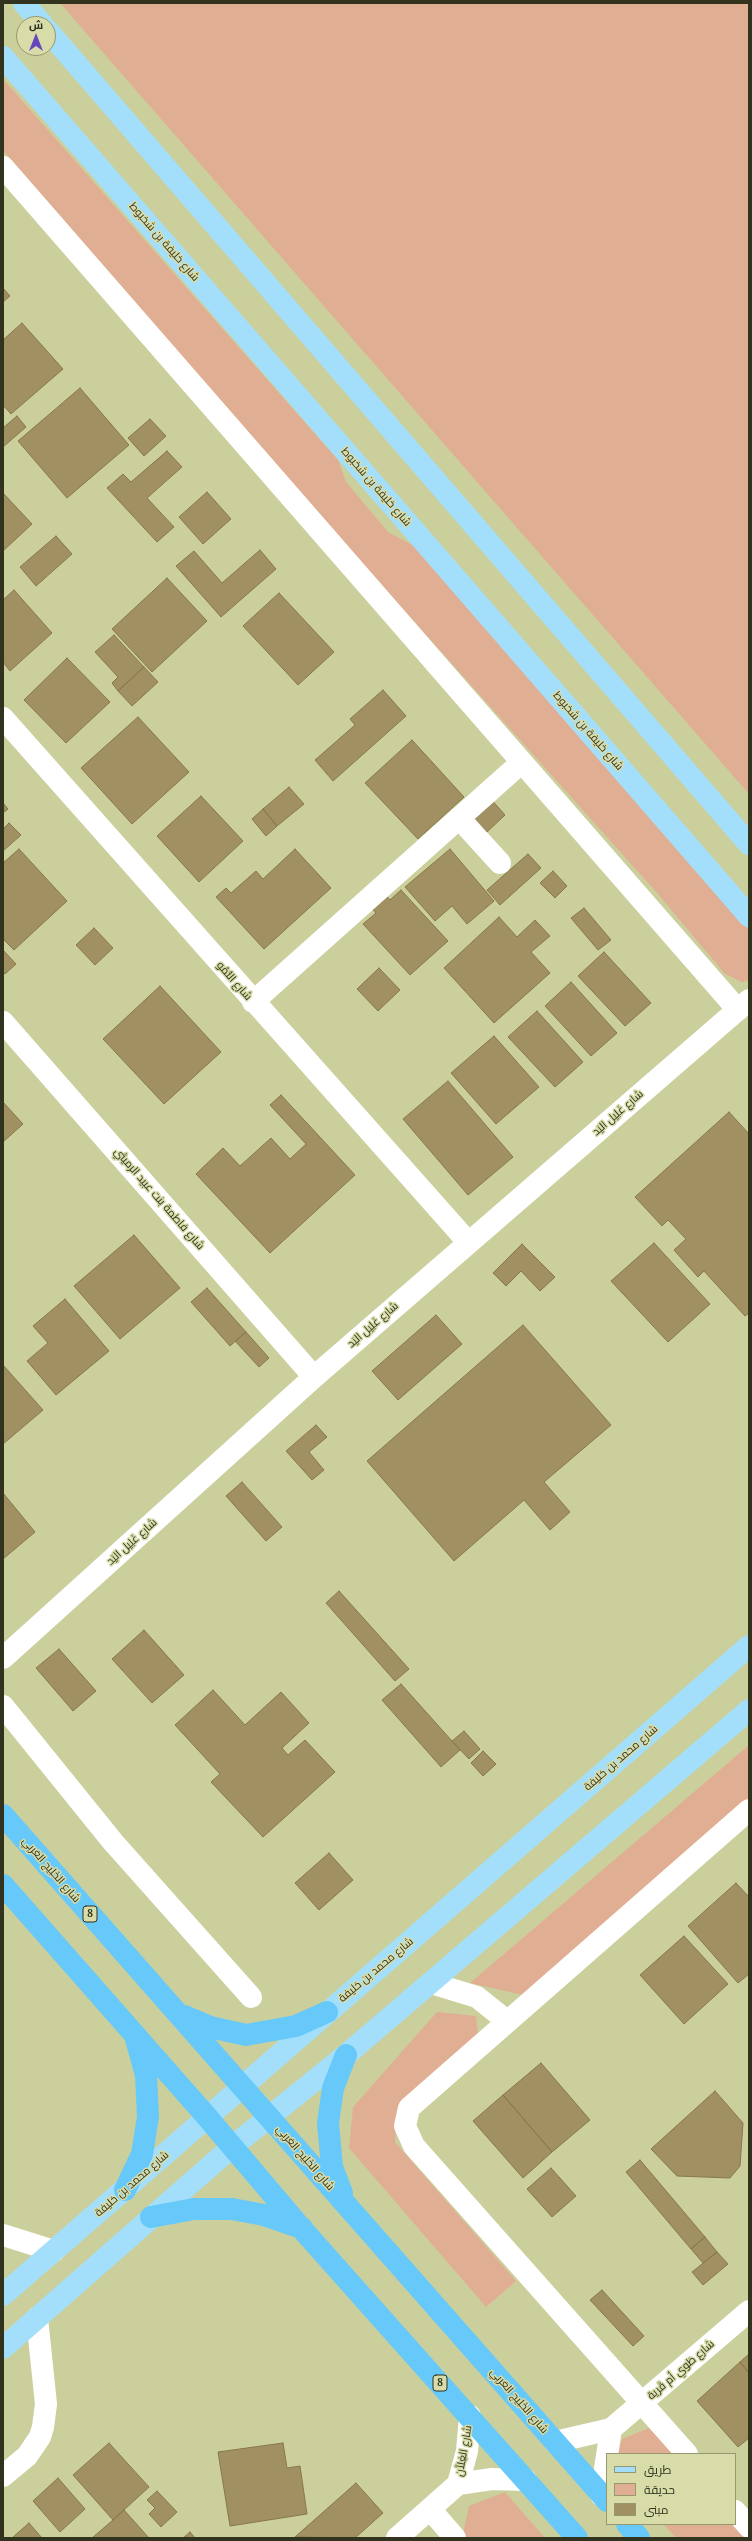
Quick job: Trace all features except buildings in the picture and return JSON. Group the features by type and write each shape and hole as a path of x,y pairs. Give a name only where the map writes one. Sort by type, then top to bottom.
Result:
{"highway":[{"name":"شارع الخَلِيج العَربِي","path":"3,1815 604,2498"},
{"name":"8","path":"3,1885 208,2118 302,2229 577,2538"},
{"path":"177,2013 210,2027 246,2035 290,2027 327,2012"},
{"path":"125,2190 142,2154 148,2117 146,2075 136,2036"},
{"path":"346,2055 333,2088 328,2123 332,2167 348,2207"},
{"path":"151,2217 194,2209 232,2209 264,2215 302,2229"},
{"path":"628,2525 639,2538"}],"main road":[{"path":"24,3 35,16"},
{"path":"56,40 749,844"},
{"name":"شارع خليفة بن شخبوط","path":"3,57 749,916"},
{"name":"شارع محمد بن خليفة","path":"3,2295 208,2118 327,2012 480,1882 749,1646"},
{"path":"3,2348 232,2147 346,2055 749,1710"}],"street":[{"path":"3,167 522,762 743,1005"},
{"name":"شارع النُّمُو","path":"3,718 253,1002 468,1242"},
{"path":"253,1002 522,762"},
{"path":"459,818 500,863"},
{"name":"شارع غَلِيل اليَد","path":"3,1658 314,1377 743,1005"},
{"name":"شارع فاطمة بنت عبيد الرميثي","path":"3,1022 314,1377"},
{"path":"3,1706 113,1842 251,1998"},
{"path":"685,2453 643,2403 414,2146 405,2126 409,2108 749,1810"},
{"path":"431,1983 477,1998 507,2021"},
{"path":"3,2235 54,2251"},
{"name":"شارع طَوي أم قَرية","path":"555,2442 611,2429 749,2311"},
{"path":"3,2476 30,2452 43,2427 46,2404 37,2318"},
{"name":"شارع الغِلاَّن","path":"397,2538 458,2484 467,2451 470,2416"},
{"path":"609,2453 611,2429"},
{"path":"604,2498 606,2478"},
{"name":"شارع الغِلاَّن","path":"458,2484 492,2480 526,2480"},
{"path":"430,2509 456,2538"},
{"path":"736,2512 749,2527"}],"green space":[{"path":"60,3 749,3 749,794 586,607"},
{"path":"3,79 338,460 346,482 388,532 416,547 749,930 749,980 742,982 725,974 658,894 333,531 3,150"},
{"path":"749,1745 749,1798 523,1995 470,1983"},
{"path":"437,2012 476,2016 478,2034 397,2110 395,2142 516,2281 486,2307 349,2148 353,2107"},
{"path":"649,2428 675,2453 618,2453 622,2439"},
{"path":"505,2492 545,2538 462,2538 469,2506"},
{"path":"664,2525 734,2525 745,2538 676,2538"}]}
